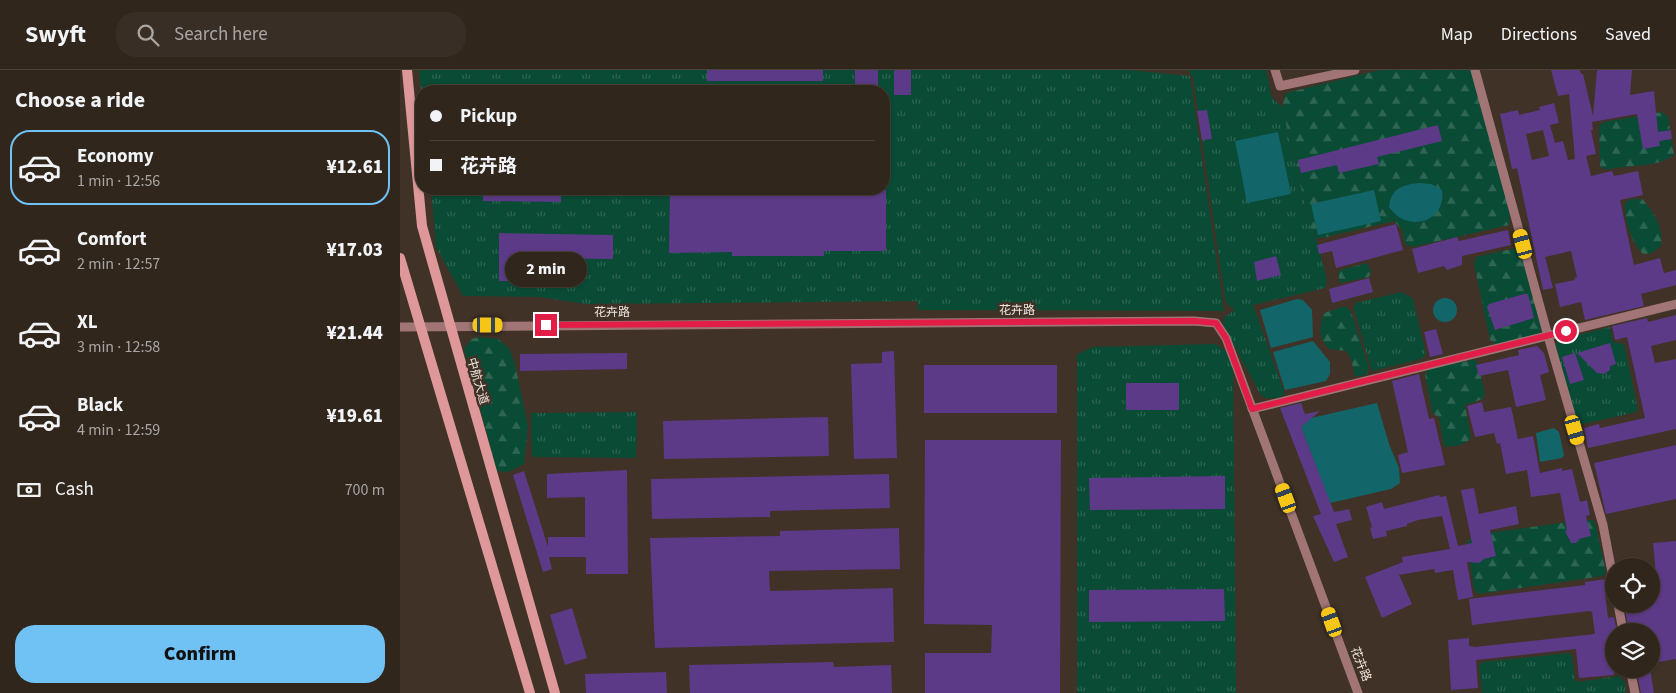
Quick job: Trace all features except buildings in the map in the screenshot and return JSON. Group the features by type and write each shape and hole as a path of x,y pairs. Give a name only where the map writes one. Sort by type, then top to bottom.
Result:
{"main road":[{"name":"中航大道","path":"406,70 415,158"},
{"name":"中航大道","path":"419,195 422,226 555,693"},
{"path":"400,258 530,693"}],"street":[{"path":"1275,70 1280,86 1355,70"},
{"path":"1476,70 1548,336 1603,525 1609,558"},
{"path":"1252,409 1676,304"},
{"name":"花卉路","path":"400,327 1184,321 1216,323 1226,338 1358,693"},
{"path":"1632,678 1635,693"}],"green space":[{"path":"419,70 1130,70 1190,76 1224,311 918,310 917,301 586,304 539,297 463,296 436,247 432,195 890,195 890,85 420,85"},
{"path":"1188,70 1266,70 1272,98 1282,107 1313,238 1316,238 1327,280 1325,288 1253,305 1284,391 1284,395 1278,398 1264,398 1259,392 1223,324 1224,317 1235,310 1228,305 1225,299 1193,78"},
{"path":"1380,70 1472,70 1511,210 1509,225 1413,247 1405,244 1402,230 1394,221 1322,238 1313,238 1282,107 1286,93"},
{"path":"1662,112 1668,117 1674,155 1650,164 1605,170 1600,166 1599,126 1604,122"},
{"path":"1630,199 1642,199 1654,215 1659,227 1662,240 1661,246 1650,254 1643,254 1629,230 1625,203"},
{"path":"1516,248 1523,253 1542,330 1538,336 1497,345 1490,340 1474,264 1476,257"},
{"path":"1367,263 1371,271 1369,277 1340,283 1338,273 1340,270"},
{"path":"1402,292 1413,299 1426,354 1424,358 1373,371 1354,309 1355,303"},
{"path":"1345,306 1351,311 1368,365 1368,373 1363,376 1355,376 1351,359 1346,351 1329,349 1321,336 1320,328 1324,313"},
{"path":"1610,327 1613,342 1624,344 1638,410 1633,413 1578,425 1555,346 1559,340"},
{"path":"479,337 498,339 509,348 515,364 528,426 524,464 508,472 497,471 464,349 471,339"},
{"path":"1216,344 1233,357 1236,693 1077,693 1077,355 1092,347"},
{"path":"1472,360 1477,361 1485,394 1483,399 1465,405 1471,438 1459,445 1444,446 1439,417 1433,414 1425,375 1429,369"},
{"path":"637,412 636,458 532,457 531,413"},
{"path":"1592,520 1595,523 1605,573 1603,576 1479,594 1474,590 1467,543 1473,535"},
{"path":"1569,653 1572,656 1575,680 1578,682 1621,678 1625,682 1626,691 1624,693 1482,693 1479,666 1482,662"}],"water":[{"path":"1278,132 1291,194 1247,203 1235,141"},
{"path":"1419,183 1431,184 1442,190 1442,201 1432,217 1424,221 1406,220 1389,207 1390,201 1398,189 1403,186"},
{"path":"1374,190 1381,221 1318,235 1311,204"},
{"path":"1445,298 1453,302 1457,310 1453,318 1445,322 1437,318 1433,310 1437,302"},
{"path":"1297,299 1303,300 1312,310 1313,337 1271,348 1260,310"},
{"path":"1313,341 1330,362 1330,374 1326,381 1285,390 1273,352"},
{"path":"1377,403 1389,444 1399,468 1400,483 1391,489 1330,503 1301,427 1311,418"},
{"path":"1554,428 1559,432 1564,455 1562,458 1540,462 1536,433"}],"route":[{"path":"546,325 1194,321 1216,323 1226,338 1252,409 1566,331"}]}
